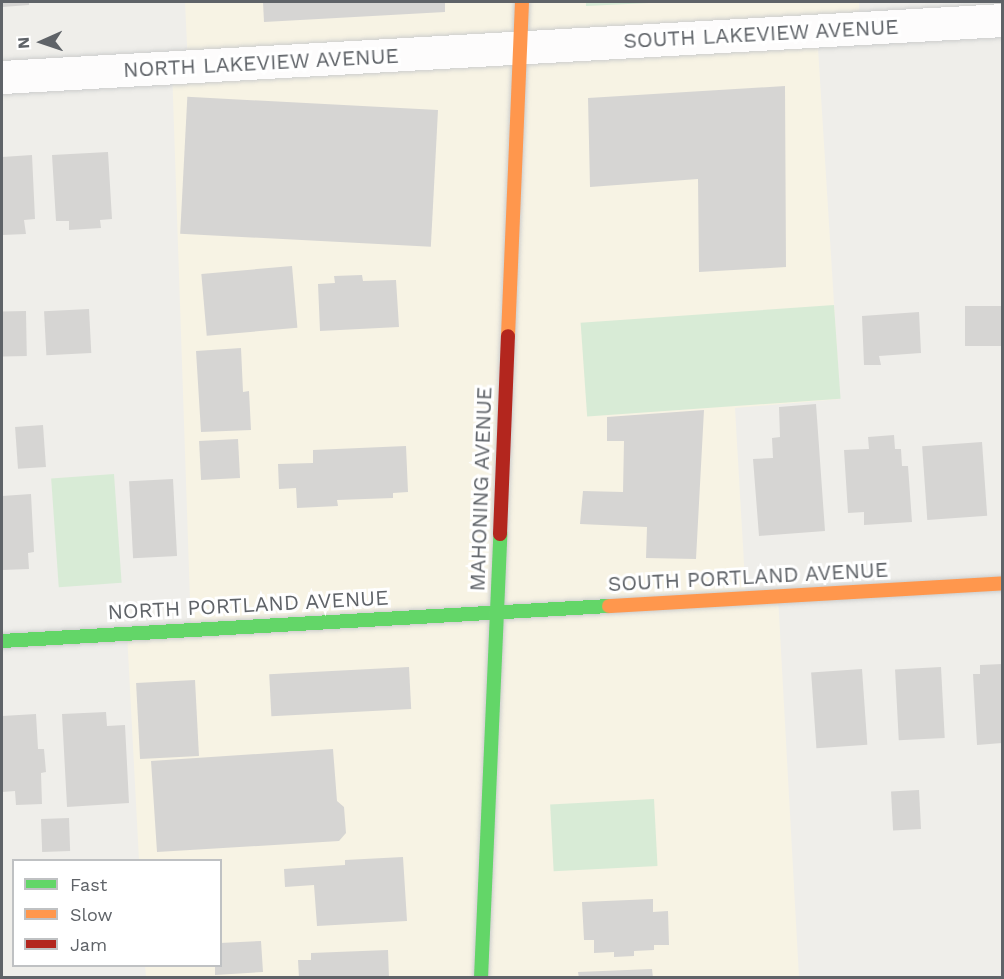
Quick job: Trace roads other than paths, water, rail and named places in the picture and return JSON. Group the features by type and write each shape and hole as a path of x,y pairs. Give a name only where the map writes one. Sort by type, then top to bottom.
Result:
{"street":[{"name":"MAHONING AVENUE","path":"481,978 522,2"},
{"name":"SOUTH LAKEVIEW AVENUE","path":"520,48 1002,20"},
{"name":"NORTH LAKEVIEW AVENUE","path":"2,77 520,48"},
{"name":"SOUTH PORTLAND AVENUE","path":"496,612 1002,583"},
{"name":"NORTH PORTLAND AVENUE","path":"2,640 496,612"}]}
